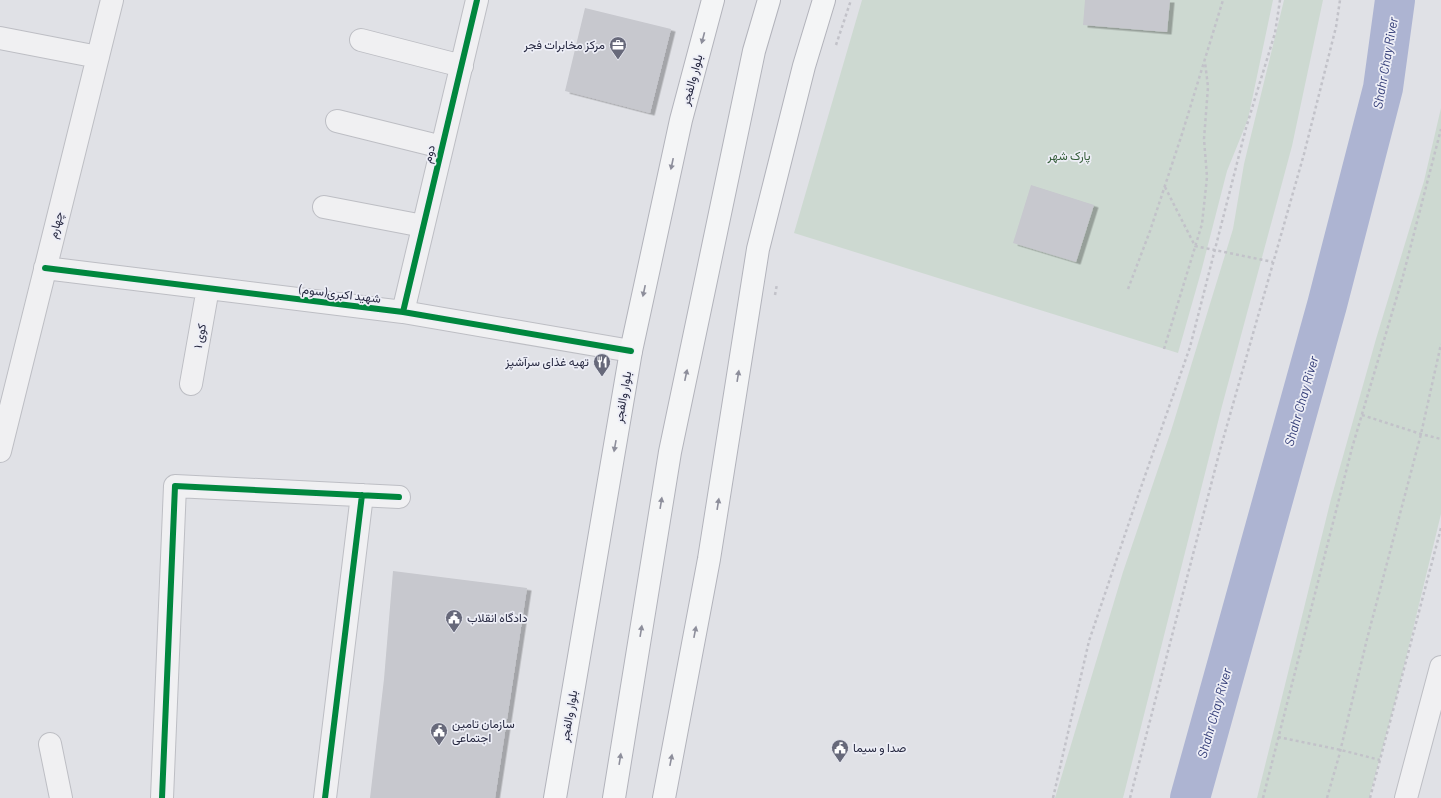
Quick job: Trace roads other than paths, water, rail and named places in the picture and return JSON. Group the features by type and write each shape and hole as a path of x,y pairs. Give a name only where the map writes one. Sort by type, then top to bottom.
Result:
{"highway":[{"name":"بلوار والفجر","path":"555,798 631,350 681,120 713,0"},
{"path":"614,798 670,452 754,50 769,0"},
{"path":"664,798 709,559 758,249 804,66 824,0"}],"street":[{"name":"چهارم","path":"0,451 112,0"},
{"name":"دوم","path":"403,312 478,0"},
{"path":"0,38 98,57"},
{"path":"361,40 462,66"},
{"path":"337,121 442,147"},
{"path":"324,207 423,226"},
{"name":"شهید اکبری(سوم)","path":"45,268 403,312 631,350"},
{"name":"کوی ۱","path":"191,384 208,288"},
{"path":"162,798 175,486 399,497"},
{"path":"326,798 362,495"},
{"path":"1406,798 1441,667"},
{"path":"50,744 61,798"}],"waterway":[{"name":"Shahr Chay River","path":"1190,798 1327,305 1383,88 1395,0"}],"place":[{"name":"مرکز مخابرات فجر","path":"618,60"},
{"name":"تهیه غذای سرآشپز","path":"602,377"},
{"name":"دادگاه انقلاب","path":"454,633"},
{"name":"سازمان تامین اجتماعی","path":"439,746"},
{"name":"صدا و سیما","path":"840,763"}],"park label":[{"name":"پارک شهر","path":"1069,156"}]}
